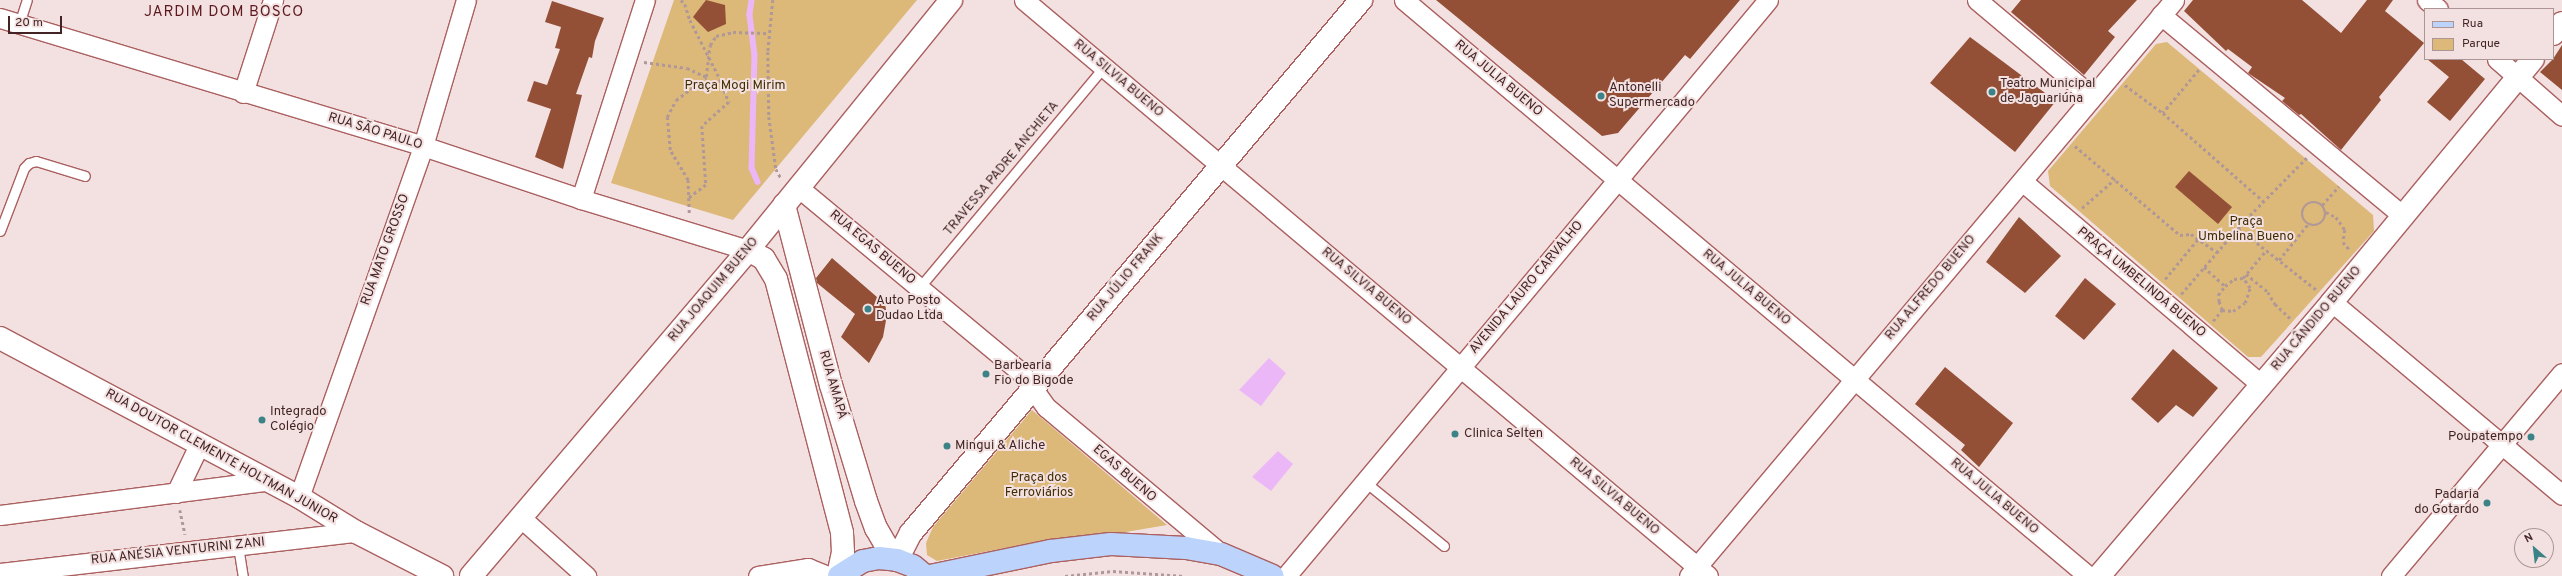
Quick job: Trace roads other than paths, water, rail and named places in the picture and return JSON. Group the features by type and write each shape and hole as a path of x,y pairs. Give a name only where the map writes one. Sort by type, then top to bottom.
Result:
{"main road":[{"path":"930,576 1050,551 1111,544 1186,548 1221,554 1273,576"},
{"path":"838,576 864,561 879,558 895,560 913,566 925,576"}],"street":[{"path":"243,93 273,0"},
{"name":"RUA MATO GROSSO","path":"299,497 423,146 466,0"},
{"path":"581,199 645,0"},
{"name":"RUA JOAQUIM BUENO","path":"471,576 748,250 951,0"},
{"name":"RUA SILVIA BUENO","path":"1024,0 1222,165 1460,367 1698,573"},
{"name":"RUA JÚLIO FRANK","path":"895,560 911,533 1361,0"},
{"name":"RUA JULIA BUENO","path":"1404,0 2088,576"},
{"name":"AVENIDA LAURO CARVALHO","path":"1286,576 1768,0"},
{"path":"1977,0 2092,97"},
{"name":"RUA ALFREDO BUENO","path":"1698,573 1854,379 2174,0"},
{"path":"2427,0 2437,8"},
{"path":"2161,15 2403,216"},
{"name":"RUA SÃO PAULO","path":"0,18 243,93 423,146 581,199 748,250"},
{"path":"2554,33 2562,23"},
{"path":"2498,60 2562,116"},
{"name":"RUA CÂNDIDO BUENO","path":"2099,576 2332,302 2532,60"},
{"name":"PRAÇA UMBELINDA BUENO","path":"2022,181 2262,385"},
{"name":"RUA EGAS BUENO","path":"791,197 919,288 1021,372 1033,389"},
{"name":"RUA AMAPÁ","path":"791,197 830,385 866,501 876,528 895,560"},
{"name":"RUA AMAPÁ","path":"748,250 764,259 776,279 842,533 843,552 838,576"},
{"path":"2332,302 2562,495"},
{"name":"RUA DOUTOR CLEMENTE HOLTMAN JUNIOR","path":"2,340 266,481 299,497 356,532 442,576"},
{"path":"2391,576 2562,373"},
{"name":"EGAS BUENO","path":"1033,389 1046,407 1191,531 1221,554"},
{"path":"176,493 199,445"},
{"path":"0,515 266,481"},
{"path":"520,517 586,576"},
{"name":"RUA ANÉSIA VENTURINI ZANI","path":"2,574 189,550 238,546 356,532"},
{"path":"758,576 808,568 828,576"}],"lane":[{"path":"19,24 27,0"},
{"name":"TRAVESSA PADRE ANCHIETA","path":"919,288 1104,67"},
{"path":"0,231 24,168 29,163 36,161 85,176"},
{"path":"1364,481 1444,546"},
{"path":"238,546 243,576"}],"waterway":[{"path":"752,0 750,15 755,54 752,168 758,182"}],"place":[{"name":"Teatro Municipal de Jaguariúna","path":"1992,92"},
{"name":"Antonelli Supermercado","path":"1601,96"},
{"name":"Auto Posto Dudao Ltda","path":"868,309"},
{"name":"Barbearia Fio do Bigode","path":"986,374"},
{"name":"Integrado Colégio","path":"262,420"},
{"name":"Clinica Selten","path":"1455,434"},
{"name":"Poupatempo","path":"2531,437"},
{"name":"Mingui & Aliche","path":"947,446"},
{"name":"Padaria do Gotardo","path":"2487,503"}],"district":[{"name":"JARDIM DOM BOSCO","path":"224,13"}],"park label":[{"name":"Praça Mogi Mirim","path":"735,86"},
{"name":"Praça Umbelina Bueno","path":"2246,230"},
{"name":"Praça dos Ferroviários","path":"1039,486"}]}
